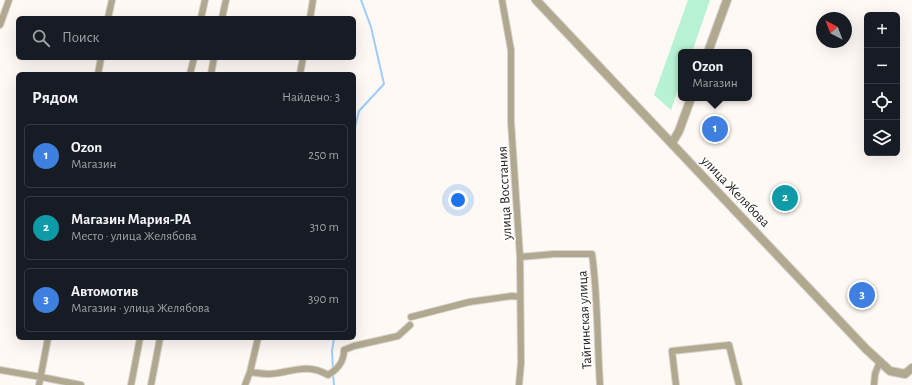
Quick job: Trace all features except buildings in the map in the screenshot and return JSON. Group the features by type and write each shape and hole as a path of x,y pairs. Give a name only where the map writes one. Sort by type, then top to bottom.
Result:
{"street":[{"path":"0,25 9,0"},
{"path":"108,16 112,0"},
{"path":"202,16 205,0"},
{"path":"222,16 226,0"},
{"path":"310,16 313,0"},
{"name":"улица Восстания","path":"502,0 511,50 512,122 520,257 521,363 519,385"},
{"name":"улица Желябова","path":"536,0 866,349 890,371 905,374 912,368"},
{"path":"709,49 727,0"},
{"path":"98,72 101,60"},
{"path":"190,72 194,60"},
{"path":"211,72 214,60"},
{"path":"300,72 303,60"},
{"path":"672,143 679,130 690,101"},
{"name":"Тайгинская улица","path":"520,257 554,254 592,254 598,321 600,385"},
{"path":"411,317 469,302 512,296 520,297"},
{"path":"250,372 269,374 295,369 319,369 328,375 336,370 344,358 344,350 354,346 398,336 410,325"},
{"path":"39,385 48,340"},
{"path":"131,385 140,340"},
{"path":"151,385 160,340"},
{"path":"245,385 250,372 258,340"},
{"path":"676,385 672,351 729,345 739,385"},
{"path":"874,385 875,374 880,362"},
{"path":"0,370 81,385"}],"green space":[{"path":"688,0 710,0 693,49 678,49 678,90 671,110 654,95"}],"waterway":[{"path":"356,123 359,111 384,84 371,27 361,0"},
{"path":"333,370 332,351 334,340"},
{"path":"333,374 334,385"}],"place":[{"name":"Ozon","path":"715,129"},
{"name":"Магазин Мария-РА","path":"785,198"},
{"name":"Автомотив","path":"862,295"}]}
